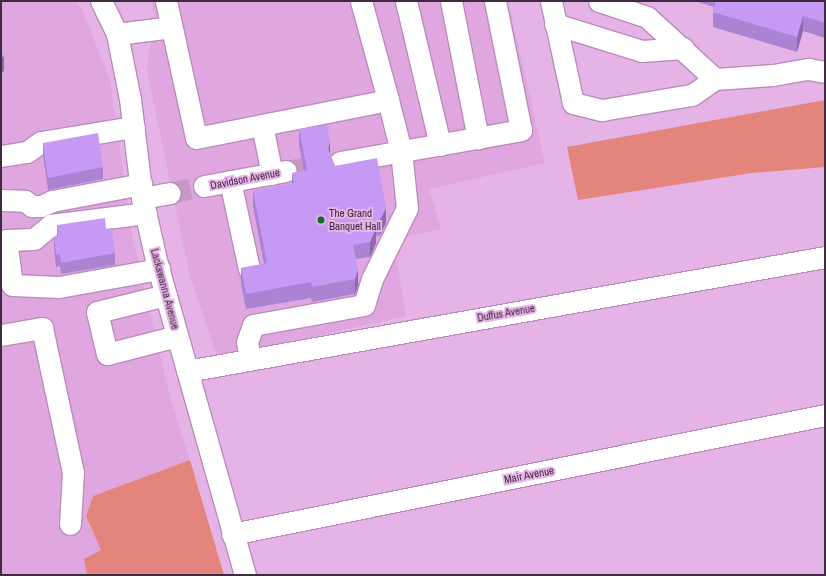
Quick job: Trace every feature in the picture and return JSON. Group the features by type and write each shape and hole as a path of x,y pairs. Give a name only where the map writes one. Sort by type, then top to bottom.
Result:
{"street":[{"name":"Lackawanna Avenue","path":"101,1 117,34 134,127 143,198 159,269 232,534 245,575"},
{"path":"166,1 196,138 388,100"},
{"path":"250,358 247,342 253,325 260,315 364,305 372,279 407,208 401,151 361,1"},
{"path":"406,1 440,145"},
{"path":"451,1 478,138"},
{"path":"340,162 521,130 495,1"},
{"path":"551,1 573,104 602,110 692,95 715,79 773,75 808,69 825,72"},
{"path":"599,1 647,17 683,48 715,79"},
{"path":"555,24 642,51 683,48"},
{"path":"117,34 172,27"},
{"name":"Davidson Avenue","path":"204,186 279,172 262,125"},
{"path":"1,156 28,152 41,142 134,127"},
{"path":"230,181 249,268"},
{"path":"159,269 59,287 12,285 6,240 34,239 51,225 143,198 170,193"},
{"path":"1,200 25,201 32,206 41,206 52,201 143,198"},
{"name":"Duffus Avenue","path":"187,371 250,358 825,257"},
{"path":"166,295 97,312 107,354 178,336"},
{"path":"1,336 42,328 74,472 70,524"},
{"name":"Mair Avenue","path":"232,534 825,415"}],"shaded area":[{"path":"1,1 75,1 83,11 110,81 133,240 170,397 190,460 93,496 86,516 101,550 84,559 87,575 1,575"},
{"path":"152,1 508,1 545,163 429,189 441,229 393,240 406,316 218,358 190,276 147,71 154,16"},
{"path":"825,100 825,167 752,173 578,200 567,147"},
{"path":"190,460 224,575 87,575 84,559 101,550 86,516 93,496"}],"building":[{"path":"716,1 825,1 825,23 803,16 797,37 713,12"},
{"path":"1,50 4,56 1,58"},
{"name":"The Grand Banquet Hall","path":"327,125 330,141 328,149 335,166 377,158 386,208 380,220 375,220 376,228 370,242 353,245 358,269 355,279 312,287 311,282 246,294 241,268 267,263 253,191 294,183 292,173 307,170 299,129"},
{"path":"98,133 103,167 48,178 43,143"},
{"path":"105,218 106,229 112,228 115,253 61,263 60,254 56,255 54,237 58,236 57,225"}],"tunnel":[{"path":"286,171 331,163"},
{"path":"170,193 204,186"}],"place":[{"name":"The Grand Banquet Hall","path":"321,220"}]}
